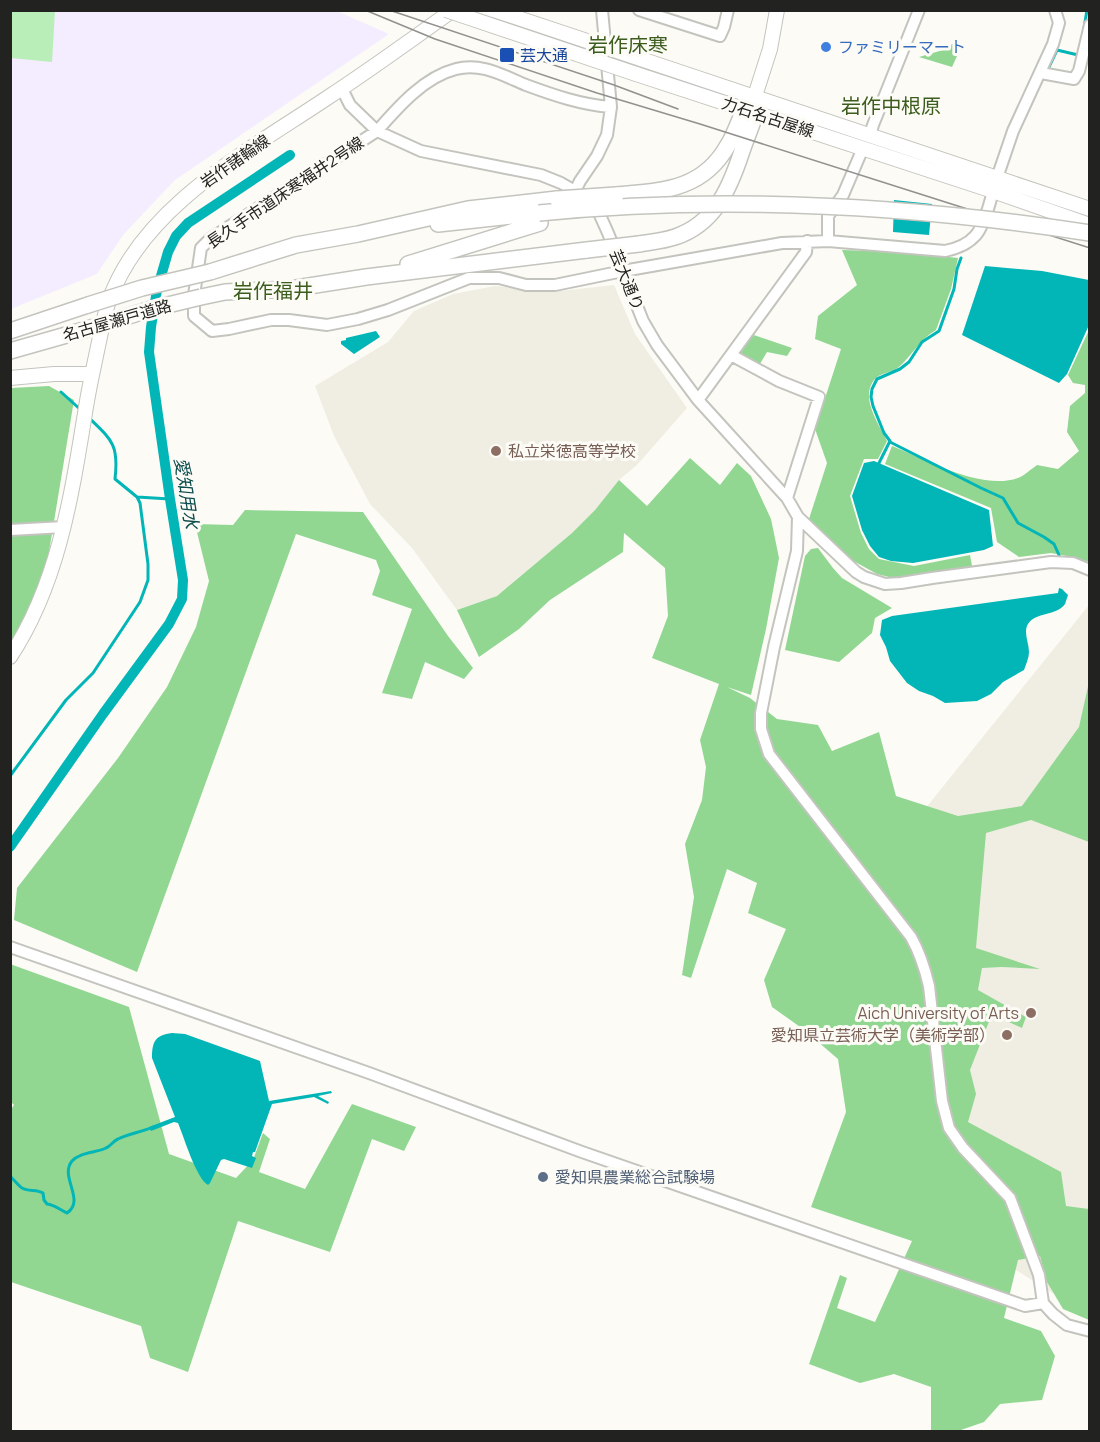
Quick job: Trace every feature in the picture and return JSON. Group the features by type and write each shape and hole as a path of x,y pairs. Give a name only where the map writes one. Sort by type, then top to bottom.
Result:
{"highway":[{"path":"366,277 639,244 673,238 685,233 706,220 725,193 735,173 755,96"},
{"path":"358,234 468,209 668,190 687,184 704,174 722,155 750,111"},
{"path":"358,234 647,206 747,204 870,208 968,216 1089,233"},
{"path":"366,277 540,218 748,212 833,214 983,226 1089,241"},
{"name":"名古屋瀬戸道路","path":"10,331 142,288 215,271 296,245 358,234"},
{"name":"名古屋瀬戸道路","path":"10,351 151,309 225,292 290,289 366,277"}],"main road":[{"name":"力石名古屋線","path":"446,10 864,148 1089,209"},
{"name":"岩作諸輪線","path":"10,657 27,630 52,570 64,527 92,374 108,302 124,266 147,236 182,199 223,168 453,10"},
{"name":"力石名古屋線","path":"494,10 870,135 995,184 1089,225"},
{"name":"力石名古屋線","path":"755,96 770,49 777,10"},
{"path":"10,378 54,374 92,374"}],"street":[{"path":"575,191 607,135 610,107 602,10"},
{"path":"639,10 720,36 728,10"},
{"path":"870,135 919,10"},
{"path":"623,271 782,243 828,241 950,250 975,237 990,204 1013,131 1053,44 1059,23 1055,10"},
{"path":"1041,73 1074,79 1079,71 1089,25"},
{"path":"377,131 413,93 456,69 471,67 487,69 590,106 610,107"},
{"name":"芸大通り","path":"342,88 350,105 377,131 421,151 541,175 575,191 598,213 643,321 657,345 698,400 787,498 798,517 856,572 885,584 1050,562 1073,563 1089,570"},
{"name":"長久手市道床寒福井2号線","path":"377,131 210,239 201,248 194,295 194,316 212,331 271,320 327,325 388,310 469,278 499,278 526,285 555,285 623,271"},
{"path":"828,241 828,216 843,195 864,148"},
{"path":"698,400 806,252 807,241"},
{"path":"731,355 779,381 819,397 787,498"},
{"path":"798,517 797,552 761,713 764,741 769,754 911,937 925,969 929,986 942,1101 949,1128 963,1148 1010,1198 1039,1275 1043,1304 1066,1325 1089,1331"},
{"path":"10,530 64,527"},
{"path":"10,947 1025,1306 1043,1304"}],"shaded area":[{"path":"11,11 337,11 389,34 175,180 123,235 97,274 11,309"},
{"name":"私立栄徳高等学校","path":"614,285 635,334 687,408 572,533 497,596 457,610 412,548 370,504 334,436 315,386 388,342 414,311 453,294 495,286 551,292"},
{"name":"愛知県立芸術大学（美術学部）","path":"1089,605 1089,1316 951,1229 900,840"}],"green space":[{"path":"10,11 55,11 52,62 11,58"},
{"path":"954,43 957,56 952,67 919,57 943,50"},
{"path":"842,250 902,252 958,258 951,289 936,330 921,342 900,366 875,379 871,386 869,394 872,410 887,441 878,459 864,459 850,496 861,533 869,549 879,559 914,566 970,555 972,566 893,578 877,574 848,558 809,519 827,463 815,429 841,349 815,339 818,316 857,285"},
{"path":"1089,330 1089,562 1051,553 1019,557 997,542 991,508 885,464 892,446 937,466 988,480 1004,481 1018,478 1037,465 1058,469 1079,451 1067,432 1070,406 1085,393 1085,385 1073,383 1068,375"},
{"path":"748,333 792,348 787,356 767,352 757,369 731,355"},
{"path":"49,386 74,400 46,570 11,646 11,388"},
{"path":"690,458 720,485 737,463 751,476 771,519 779,558 751,695 727,687 750,698 777,719 818,725 832,751 879,732 896,796 958,816 1022,806 1079,727 1089,682 1089,842 1031,820 986,833 976,948 1040,969 982,968 978,990 1026,1017 1022,1028 992,1014 970,1070 976,1094 968,1122 1061,1172 1066,1206 1089,1209 1089,1320 1063,1309 1047,1282 1040,1256 1018,1260 1004,1318 1041,1331 1055,1356 1042,1400 1000,1404 984,1422 958,1431 931,1431 931,1387 894,1374 860,1383 809,1364 840,1275 847,1278 837,1308 875,1322 912,1241 811,1207 846,1112 838,1059 803,1029 772,1007 764,980 786,929 748,913 757,883 727,869 691,978 682,975 694,897 685,844 702,800 706,767 700,740 719,684 652,658 668,616 665,568 624,533 623,552 550,600 519,629 479,657 457,610 497,596 572,533 595,510 619,480 647,506"},
{"path":"245,510 363,512 448,636 473,668 464,679 425,662 412,699 382,693 412,609 372,595 380,571 376,560 296,534 137,972 14,920 17,888 118,758 167,687 196,627 209,581 195,524 233,525"},
{"path":"818,548 842,578 892,608 875,618 872,633 839,662 785,650 805,556 811,549"},
{"path":"10,964 129,1007 169,1154 236,1178 253,1160 263,1133 270,1139 259,1172 305,1189 352,1104 416,1127 404,1151 372,1139 330,1252 238,1221 188,1372 150,1358 141,1326 11,1282 10,1111 14,1105 10,1101"}],"water":[{"path":"894,200 932,204 929,235 893,232"},
{"path":"985,266 1042,271 1089,280 1089,325 1067,374 1059,383 962,335"},
{"path":"376,331 380,337 354,354 341,344 341,341 346,338"},
{"path":"874,461 989,510 993,546 984,550 913,563 891,561 879,557 862,530 852,496 864,463"},
{"path":"1059,588 1068,595 1065,604 1057,610 1031,620 1028,624 1026,634 1029,654 1024,670 1003,682 991,694 977,701 945,703 907,683 890,661 880,635 882,620 892,616 1058,593"},
{"path":"172,1033 185,1034 260,1061 269,1101 331,1091 332,1093 318,1096 329,1102 328,1104 314,1097 272,1104 255,1152 253,1152 252,1156 256,1158 252,1168 221,1160 208,1185 195,1166 178,1123 174,1122 151,1131 149,1127 175,1117 152,1058 156,1040"}],"waterway":[{"path":"1084,28 1087,10"},
{"path":"1047,71 1057,50 1078,55 1079,52"},
{"name":"愛知用水","path":"10,847 169,624 182,599 183,580 149,352 157,290 168,252 176,236 188,223 290,155"},
{"path":"879,463 890,441 884,433 873,406 872,389 877,379 900,369 909,362 922,342 939,331 954,289 961,258"},
{"path":"61,392 82,411"},
{"path":"10,776 66,700 93,673 140,602 148,580 140,503 137,497 115,479 115,451 108,438 89,418"},
{"path":"890,442 1003,498 1018,523 1054,544 1059,555"},
{"path":"137,497 170,499"},
{"path":"10,1176 22,1188 43,1193 47,1204 67,1213 74,1202 68,1174 72,1161 79,1156 106,1148 122,1137 153,1127"}],"tram line":[{"path":"365,10 435,39 597,93 1090,248"},
{"path":"389,10 614,85 678,109"}],"place":[{"name":"ファミリーマート","path":"826,47"},
{"name":"芸大通","path":"507,55"},
{"name":"私立栄徳高等学校","path":"496,451"},
{"name":"Aich University of Arts","path":"1031,1013"},
{"name":"愛知県立芸術大学（美術学部）","path":"1007,1035"},
{"name":"愛知県農業総合試験場","path":"543,1177"}],"district":[{"name":"岩作床寒","path":"628,44"},
{"name":"岩作中根原","path":"891,105"},
{"name":"岩作福井","path":"273,290"}]}
